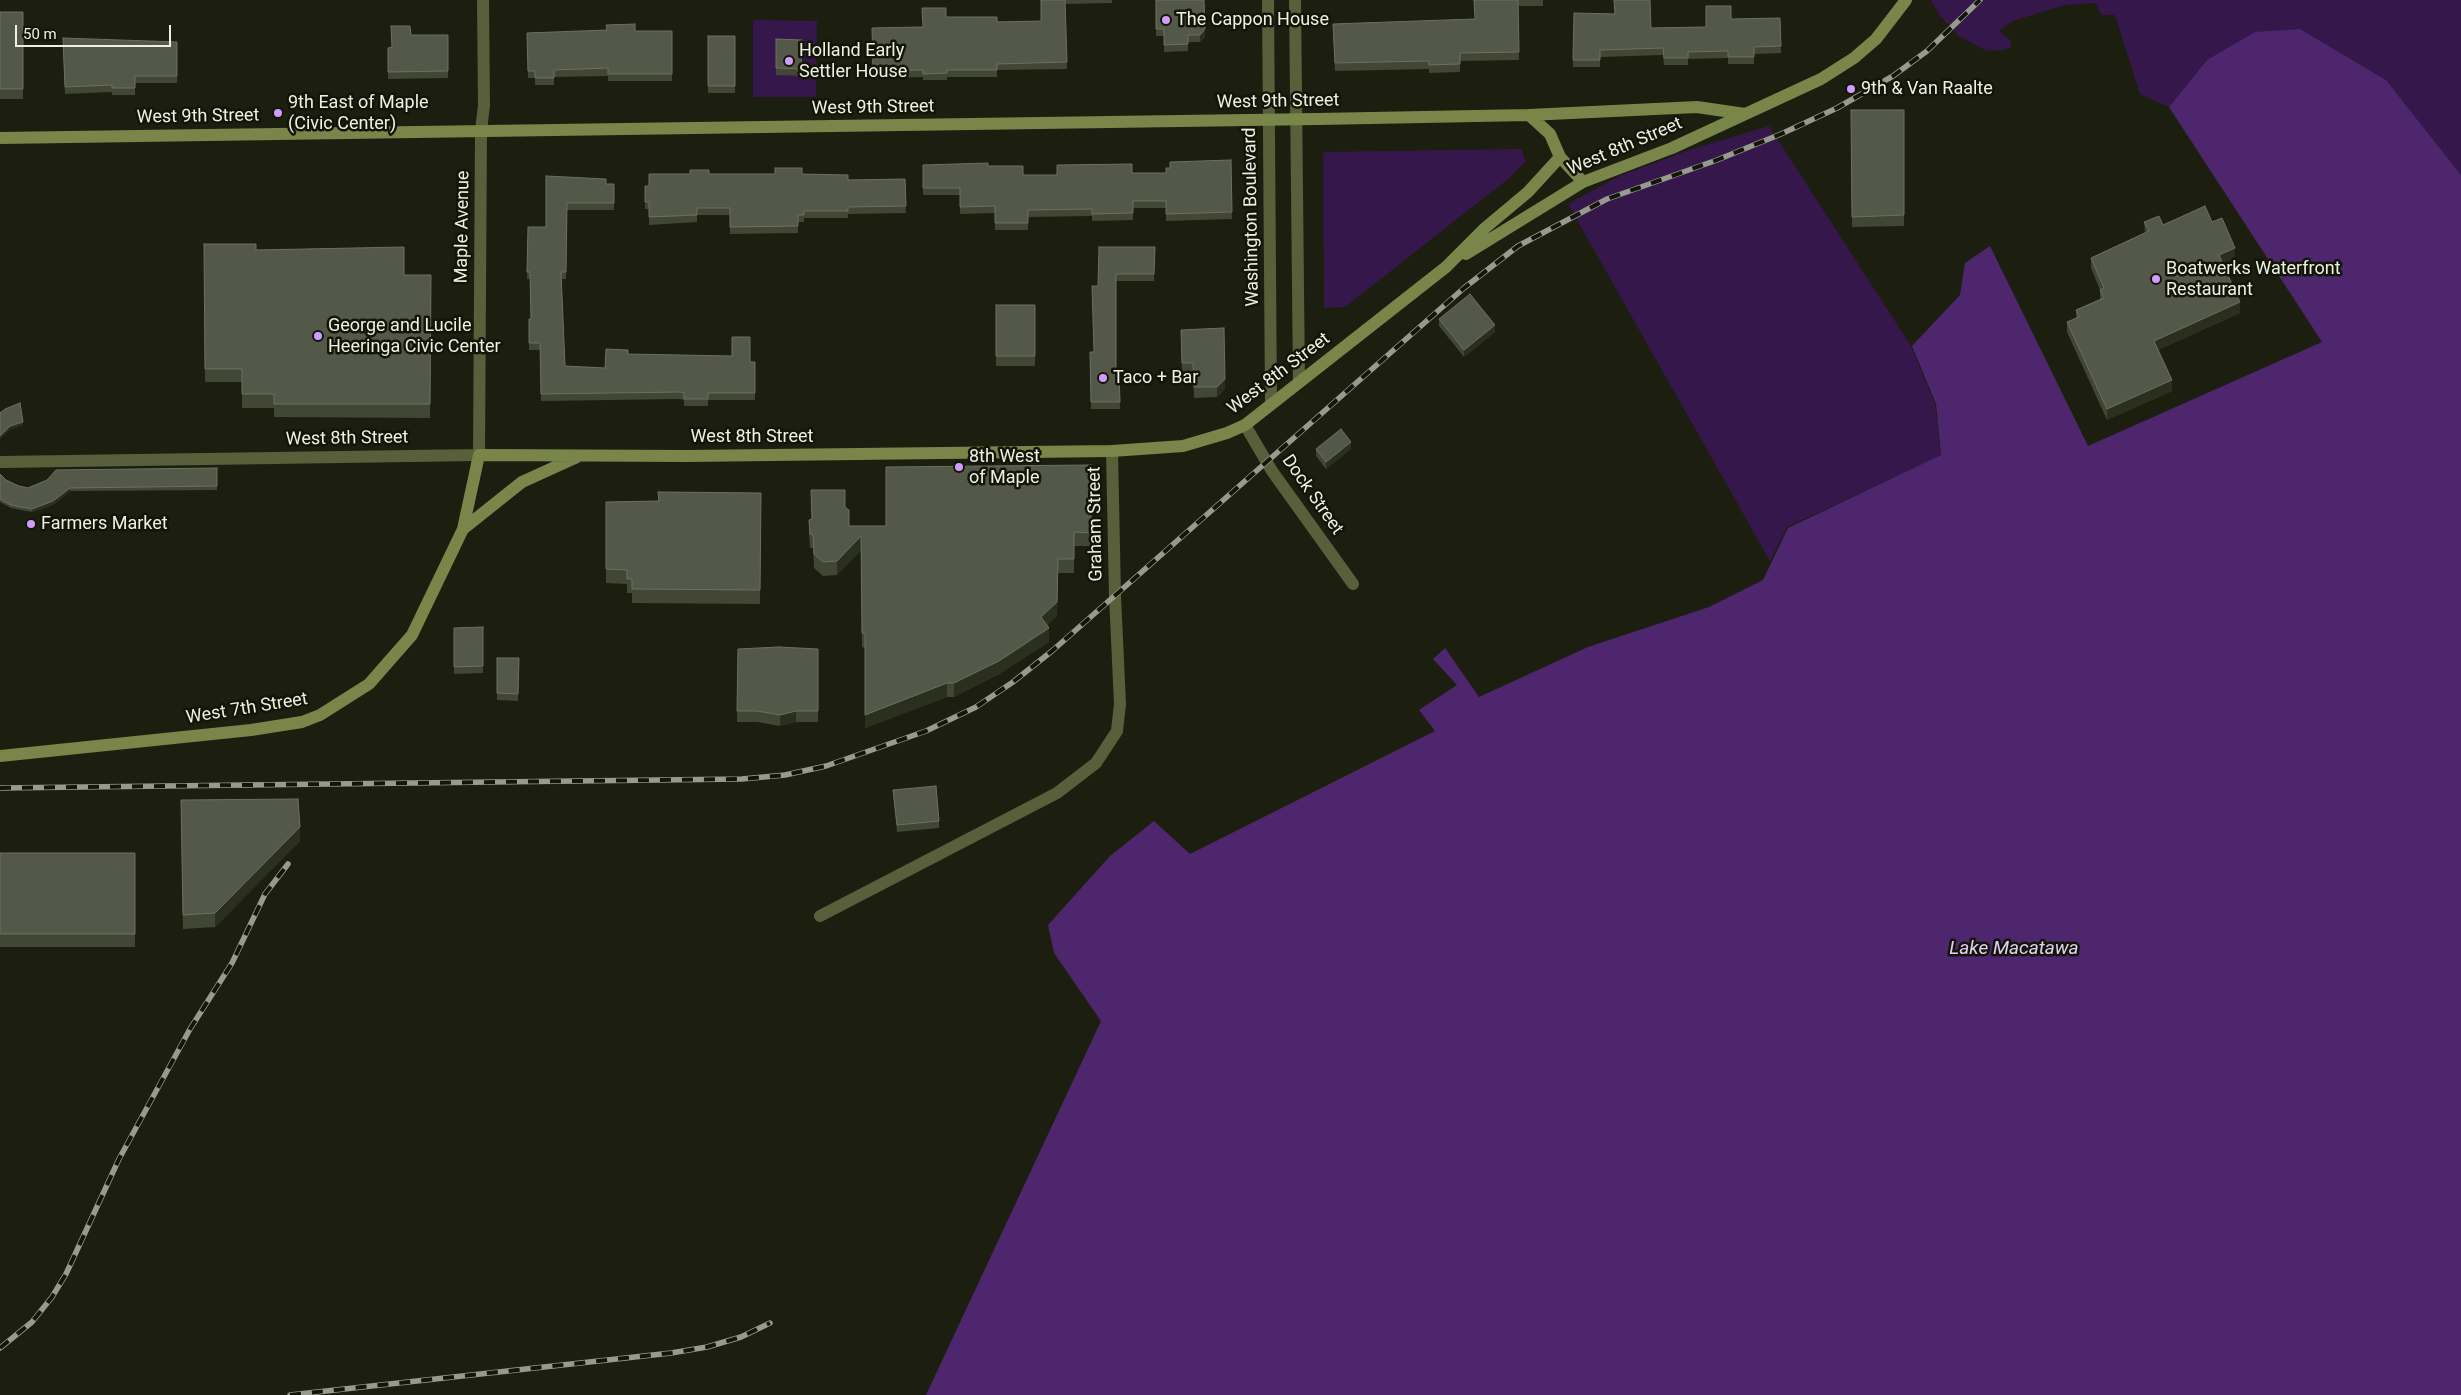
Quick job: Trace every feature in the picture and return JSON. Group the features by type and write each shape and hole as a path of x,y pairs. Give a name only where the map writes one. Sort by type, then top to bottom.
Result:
{"street":[{"name":"Maple Avenue","path":"479,455 481,131 484,105 483,0"},
{"name":"Washington Boulevard","path":"1268,0 1271,404"},
{"path":"1295,0 1299,382"},
{"name":"West 8th Street","path":"0,462 479,455 582,456 1112,451 1183,446 1202,442 1245,425 1446,267 1583,182 1672,148 1821,79 1876,39 1906,0"},
{"name":"West 9th Street","path":"0,138 1296,120 1529,115 1697,107 1745,114"},
{"path":"1529,115 1550,134 1560,157 1583,182"},
{"name":"West 8th Street","path":"1446,267 1485,228 1528,192 1560,157"},
{"name":"Dock Street","path":"1245,425 1272,471 1352,584"},
{"name":"Graham Street","path":"820,916 1057,793 1096,763 1116,731 1120,704 1115,596 1112,451"},
{"name":"West 7th Street","path":"0,756 251,730 302,722 320,715 368,684 412,635 462,529 479,455"},
{"name":"West 7th Street","path":"462,529 522,482 582,456"}],"shaded area":[{"path":"1931,0 2461,0 2461,175 2386,80 2300,29 2207,60 2169,107 2140,94 2115,15 2101,15 2096,3 2064,5 2013,21 1999,31 2011,41 2011,47 2003,50 1987,51 1959,36 1940,16"},
{"path":"753,20 817,21 816,97 753,97"},
{"path":"1769,126 1911,346 1935,404 1941,456 1787,527 1770,561 1568,204 1617,177 1689,150"},
{"path":"1522,149 1525,162 1508,179 1345,307 1324,308 1323,152"}],"water":[{"name":"Lake Macatawa","path":"2300,29 2386,80 2461,175 2461,1395 926,1395 1101,1021 1054,953 1048,925 1110,856 1154,821 1190,854 1435,731 1419,710 1457,685 1433,659 1445,648 1479,697 1588,647 1709,607 1763,580 1788,528 1941,455 1936,404 1912,346 1960,295 1965,263 1990,246 2088,446 2322,342 2169,107 2207,60 2255,32"}],"building":[{"path":"1041,0 1065,0 1067,62 997,64 997,70 947,70 947,73 923,74 923,70 873,71 872,28 923,27 922,8 946,8 946,17 997,17 997,22 1041,21"},
{"path":"1156,0 1204,0 1205,29 1200,35 1188,35 1188,44 1164,45 1164,29 1156,29"},
{"path":"1474,0 1518,0 1519,52 1460,53 1460,64 1429,65 1429,61 1335,63 1333,24 1475,19"},
{"path":"1614,0 1650,0 1651,28 1706,27 1706,6 1731,6 1731,19 1780,18 1781,46 1754,47 1754,57 1728,57 1728,51 1688,52 1688,58 1664,58 1663,48 1600,50 1600,60 1573,60 1574,13 1615,14"},
{"path":"0,12 23,12 23,89 0,89"},
{"path":"635,24 635,31 672,31 672,74 608,74 608,68 554,70 554,78 535,78 535,71 528,71 527,33 607,30 606,25"},
{"path":"391,26 410,26 411,35 448,35 448,71 388,72 388,48 392,47"},
{"path":"708,36 735,36 735,86 708,86"},
{"path":"63,38 177,42 177,76 135,76 135,88 112,88 112,85 65,87"},
{"name":"Holland Early Settler House","path":"776,39 802,40 801,69 776,68"},
{"path":"1851,110 1904,110 1904,215 1852,217"},
{"path":"1231,160 1232,212 1166,214 1166,201 1133,201 1133,213 1092,214 1092,209 1028,210 1028,223 995,223 995,206 960,207 960,188 923,188 923,165 988,163 988,166 1023,166 1023,175 1057,175 1057,165 1132,164 1132,173 1166,173 1166,168 1170,168 1170,162"},
{"path":"775,168 802,168 802,174 848,175 848,180 905,179 906,206 848,207 848,211 804,211 804,215 798,215 798,226 730,227 730,208 697,208 697,215 649,217 649,202 645,202 645,186 649,186 649,174 690,174 690,170 709,170 709,174 775,174"},
{"path":"546,176 606,179 606,184 614,184 614,203 567,203 566,272 561,272 565,366 605,368 606,349 628,350 628,354 732,356 732,337 750,337 750,362 755,362 755,393 708,393 708,399 684,399 684,393 680,392 541,394 540,343 529,343 529,319 531,319 530,272 527,272 528,227 546,227"},
{"path":"2205,206 2212,222 2222,218 2235,248 2219,255 2240,302 2154,341 2172,380 2107,409 2067,322 2079,317 2076,310 2104,298 2100,290 2104,288 2091,258 2149,231 2144,222 2159,216 2163,225"},
{"name":"George and Lucile Heeringa Civic Center","path":"204,244 256,244 256,250 404,247 404,275 431,275 430,404 274,404 274,394 242,394 242,369 205,369"},
{"path":"1099,247 1155,247 1154,274 1116,274 1116,374 1119,374 1120,402 1091,402 1090,352 1094,352 1092,286 1098,286"},
{"path":"1470,294 1495,325 1464,350 1439,319"},
{"path":"996,305 1035,305 1035,356 996,356"},
{"path":"1224,328 1225,379 1217,387 1194,387 1193,363 1182,363 1181,330"},
{"path":"20,403 23,422 10,426 0,436 0,413"},
{"path":"1341,429 1351,442 1326,462 1316,449"},
{"path":"1091,465 1091,533 1074,532 1074,559 1058,559 1057,602 1041,617 1049,628 999,661 954,683 947,683 865,715 865,634 862,633 861,536 837,561 823,562 814,554 813,535 810,534 809,520 812,519 811,490 845,490 845,507 849,510 849,526 886,526 886,467"},
{"path":"217,468 217,486 70,488 53,501 32,509 11,505 0,499 0,474 6,480 28,488 47,480 56,470"},
{"path":"658,492 761,493 760,590 632,589 632,579 627,579 627,570 606,569 606,502 659,501"},
{"path":"483,627 483,666 454,667 454,628"},
{"path":"779,647 818,649 818,711 796,711 780,715 757,711 737,711 738,649"},
{"path":"497,658 519,658 518,694 497,693"},
{"path":"936,786 939,821 897,825 893,790"},
{"path":"298,799 300,827 215,913 183,915 181,800"},
{"path":"0,853 135,853 135,934 0,934"}],"railway":[{"path":"0,788 742,779 785,775 826,766 926,731 976,707 1013,682 1052,651 1464,288 1518,246 1607,199 1717,160 1781,134 1837,108 1893,76 1927,51 1980,0"},
{"path":"0,1348 32,1322 52,1297 66,1274 119,1159 190,1029 232,963 265,894 288,864"},
{"path":"290,1395 671,1353 707,1347 741,1337 770,1323"}],"place":[{"name":"The Cappon House","path":"1166,20"},
{"name":"Holland Early Settler House","path":"789,61"},
{"name":"9th & Van Raalte","path":"1851,89"},
{"name":"9th East of Maple (Civic Center)","path":"278,113"},
{"name":"Boatwerks Waterfront Restaurant","path":"2156,279"},
{"name":"George and Lucile Heeringa Civic Center","path":"318,336"},
{"name":"Taco + Bar","path":"1103,378"},
{"name":"8th West of Maple","path":"959,467"},
{"name":"Farmers Market","path":"31,524"}]}
